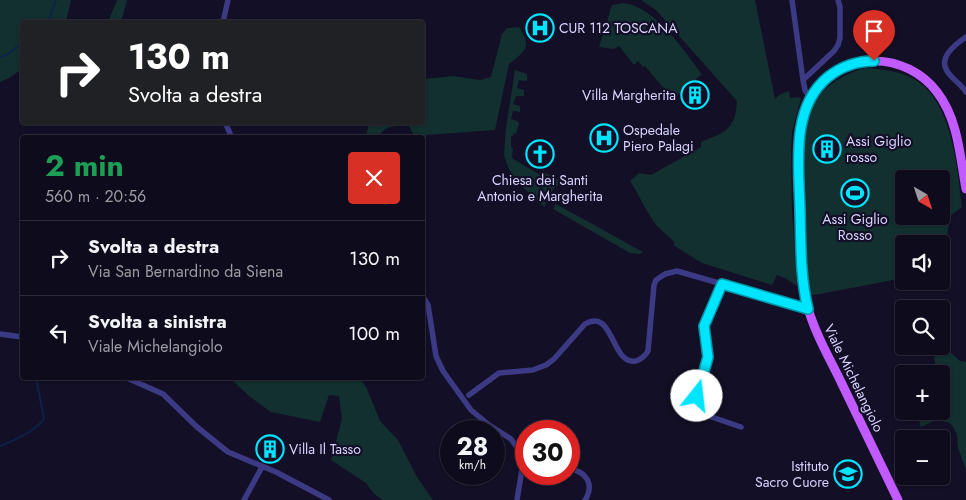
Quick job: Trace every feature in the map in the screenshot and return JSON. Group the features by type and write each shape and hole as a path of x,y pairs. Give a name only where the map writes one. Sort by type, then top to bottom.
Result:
{"main road":[{"name":"Viale Michelangiolo","path":"898,500 818,336 808,309 802,276 798,148 803,118 810,99 826,78 851,64 863,61 886,62 912,70 937,92 951,117 966,189"}],"street":[{"path":"223,20 228,0"},
{"path":"792,0 802,80 810,99"},
{"path":"802,80 834,51 838,45 840,38 840,7 838,0"},
{"path":"966,37 950,51 945,61 947,71 966,92"},
{"path":"469,395 499,373 533,370 546,365 554,359 589,321 598,322 606,327 625,359 631,361 641,359 648,351 653,291 656,280 671,271 677,271 808,309"},
{"path":"722,284 704,326 708,357 694,406 703,414 741,427"},
{"path":"425,300 428,305 436,356 443,371 471,410 489,425 511,439 515,445"},
{"path":"0,334 20,337"},
{"path":"132,380 163,394 197,427 228,452 276,472 329,500"},
{"path":"244,500 262,467"},
{"path":"580,471 587,476 590,486 585,500"},
{"path":"517,500 520,485"}],"green space":[{"path":"0,0 71,0 66,20 20,20 20,70 0,82"},
{"path":"117,0 127,0 122,20 109,20"},
{"path":"641,0 755,0 775,99 789,91 790,98 801,98 792,132 791,153 792,211 797,286 777,275 772,285 702,263 673,245 675,243 653,221 630,181 639,173 651,175 701,147 701,142 727,129 734,118 737,101 656,10"},
{"path":"624,3 636,6 658,21 702,74 673,99 645,66 643,67 638,61 634,65 619,46 614,49 599,47 612,5"},
{"path":"519,27 526,44 523,52 509,64 495,130 426,135 425,148 425,135 414,135 409,126 391,127 384,130 380,135 366,135 369,125 425,125 425,79 453,76 480,80 491,77 502,34 507,28"},
{"name":"Assi Giglio Rosso","path":"865,68 884,70 908,76 927,89 945,119 951,137 962,207 950,216 950,170 895,170 895,225 949,225 947,235 895,235 895,280 809,296 804,160 806,126 817,98 842,77"},
{"path":"515,70 527,74 527,81 519,80 517,88 524,90 524,96 516,96 513,104 520,106 520,112 513,111 511,119 519,123 516,134 514,133 511,136 512,158 542,176 544,172 564,183 557,186 551,192 545,207 518,183 508,167 504,155"},
{"path":"556,204 643,252 640,254 630,253 553,209"},
{"path":"950,352 960,361 966,362 966,470 958,448 957,434 952,425 936,420 950,420 950,365 935,365 934,357 950,355"},
{"path":"232,380 361,380 380,421 398,440 417,477 433,500 383,500 374,494 366,483 331,460 342,419 339,396 329,395 320,422 271,412 249,396"},
{"path":"919,420 936,420 921,427"}],"waterway":[{"path":"49,20 56,0"},
{"path":"0,57 8,54 20,45"},
{"path":"0,446 30,432 44,419 36,380"}],"place":[{"name":"CUR 112 TOSCANA","path":"540,28"},
{"name":"Villa Margherita","path":"695,95"},
{"name":"Ospedale Piero Palagi","path":"604,138"},
{"name":"Assi Giglio rosso","path":"827,149"},
{"name":"Chiesa dei Santi Antonio e Margherita","path":"540,154"},
{"name":"Assi Giglio Rosso","path":"855,193"},
{"name":"Villa Il Tasso","path":"270,449"},
{"name":"Istituto Sacro Cuore","path":"848,474"}],"route":[{"path":"697,396 708,357 704,326 722,284 808,309 802,276 798,148 806,108 815,90 834,72 851,64 874,61"}]}
